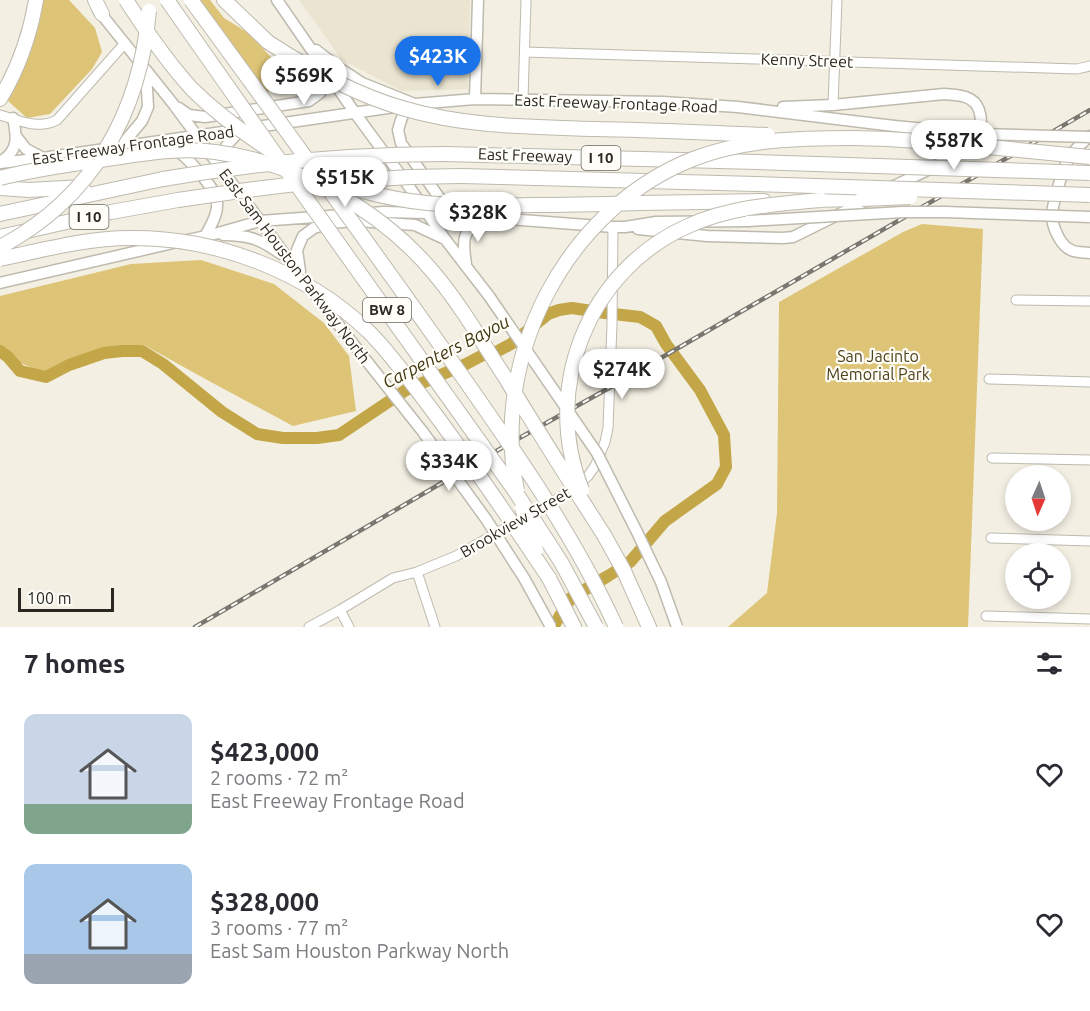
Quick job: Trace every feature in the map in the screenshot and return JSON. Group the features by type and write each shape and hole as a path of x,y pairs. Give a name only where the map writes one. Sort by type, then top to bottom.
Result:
{"highway":[{"path":"0,99 21,55 30,29 36,0"},
{"path":"93,0 102,14"},
{"path":"126,0 178,73 198,95 252,138 291,162 322,176 363,191 406,201 464,206 821,200 1014,193"},
{"name":"BW 8","path":"167,0 515,491 561,562 596,627"},
{"name":"BW 8","path":"191,0 392,276 496,426 580,555 616,627"},
{"path":"225,0 268,42 316,71 361,93 402,108 450,120 522,127 919,141 1090,157"},
{"path":"0,247 54,210 80,184 108,147 135,88 145,45 149,6"},
{"path":"574,627 532,538 518,496 512,455 512,425 517,383 527,340 540,308 560,270 587,235 627,197 686,162 720,150 760,142 788,139 854,138"},
{"path":"0,178 53,167 144,154 206,151 235,155 279,167 346,200 403,241 444,285 604,535"},
{"name":"East Freeway","path":"0,214 163,179 310,160 366,156 445,154 1090,173"},
{"name":"East Freeway","path":"0,237 111,212 178,200 317,182 386,178 461,177 756,184 1090,195"},
{"path":"0,188 50,189 139,184"},
{"path":"649,627 624,571 584,496 575,471 567,417 574,359 582,335 598,303 616,280 662,240 686,227 717,215 750,207 821,200"},
{"path":"0,259 108,238 149,238 234,253 310,288 353,318 385,348 454,441 549,578"}],"main road":[{"path":"277,0 445,239 489,296 597,453 661,582 677,627"},
{"path":"476,99 478,0"},
{"name":"East Sam Houston Parkway North","path":"102,14 198,136 300,275 423,432 486,519 524,578 550,627"},
{"path":"306,42 362,83 415,104 401,120 398,130 401,143 443,203 463,216"},
{"path":"174,105 189,114 205,117 309,101 320,93 325,82 317,57"},
{"path":"120,147 142,121 148,107 146,71"},
{"path":"0,283 208,236 260,221 384,212 626,227 707,236 793,237 926,171 957,153 975,138 981,126 978,106 970,98 958,95 944,94 805,107 738,107"},
{"name":"East Freeway Frontage Road","path":"0,162 43,158 415,104 476,99 663,102 738,107 981,134 1090,136"},
{"path":"0,162 13,150 16,136 13,118"},
{"path":"220,167 224,148 241,130"},
{"path":"16,136 26,149 43,158"},
{"path":"1090,136 1068,159 1052,217 1055,230 1062,242 1071,250 1090,253"},
{"path":"155,142 180,152 213,188 217,209 216,218 208,236"},
{"path":"384,212 397,198 403,179"},
{"path":"626,227 656,222 748,221 903,212 1090,217"},
{"path":"467,267 464,240 471,226 485,217"},
{"path":"300,275 297,250 303,236 314,228 328,224 357,221 415,225 445,239"},
{"path":"208,236 250,237 288,258"}],"street":[{"path":"523,99 526,0"},
{"path":"833,105 837,0"},
{"path":"0,115 43,125 57,120 124,43"},
{"name":"Kenny Street","path":"525,52 1077,69 1090,66"},
{"name":"Brookview Street","path":"309,627 393,578 417,572 456,556 559,498 588,476 600,458 608,428 613,227"},
{"path":"1016,300 1090,301"},
{"path":"989,379 1090,382"},
{"path":"992,458 1090,460"},
{"path":"991,538 1090,541"},
{"path":"417,572 435,627"},
{"path":"340,610 349,627"},
{"path":"986,616 1090,619"}],"shaded area":[{"path":"299,0 470,0 468,89 402,91 342,60"}],"green space":[{"path":"43,0 69,0 95,28 102,52 92,69 50,114 27,118 8,101 40,21"},
{"path":"197,0 210,0 224,18 250,34 278,65 297,79 288,90 273,87 266,94"},
{"name":"San Jacinto Memorial Park","path":"922,224 983,229 968,627 728,627 767,593 777,513 779,302 903,232"},
{"path":"201,260 274,284 324,323 349,356 356,411 293,426 144,345 73,360 44,374 2,354 0,350 0,296 131,264"}],"waterway":[{"name":"Carpenters Bayou","path":"0,351 20,371 46,377 69,365 104,353 142,351 163,364 222,412 257,434 283,438 317,438 339,435 406,390 511,344 548,314 572,308 640,317 656,326 666,344 700,390 724,435 726,467 717,484 665,521 630,562 571,598 553,627"}],"railway":[{"path":"195,627 1090,110"}]}
